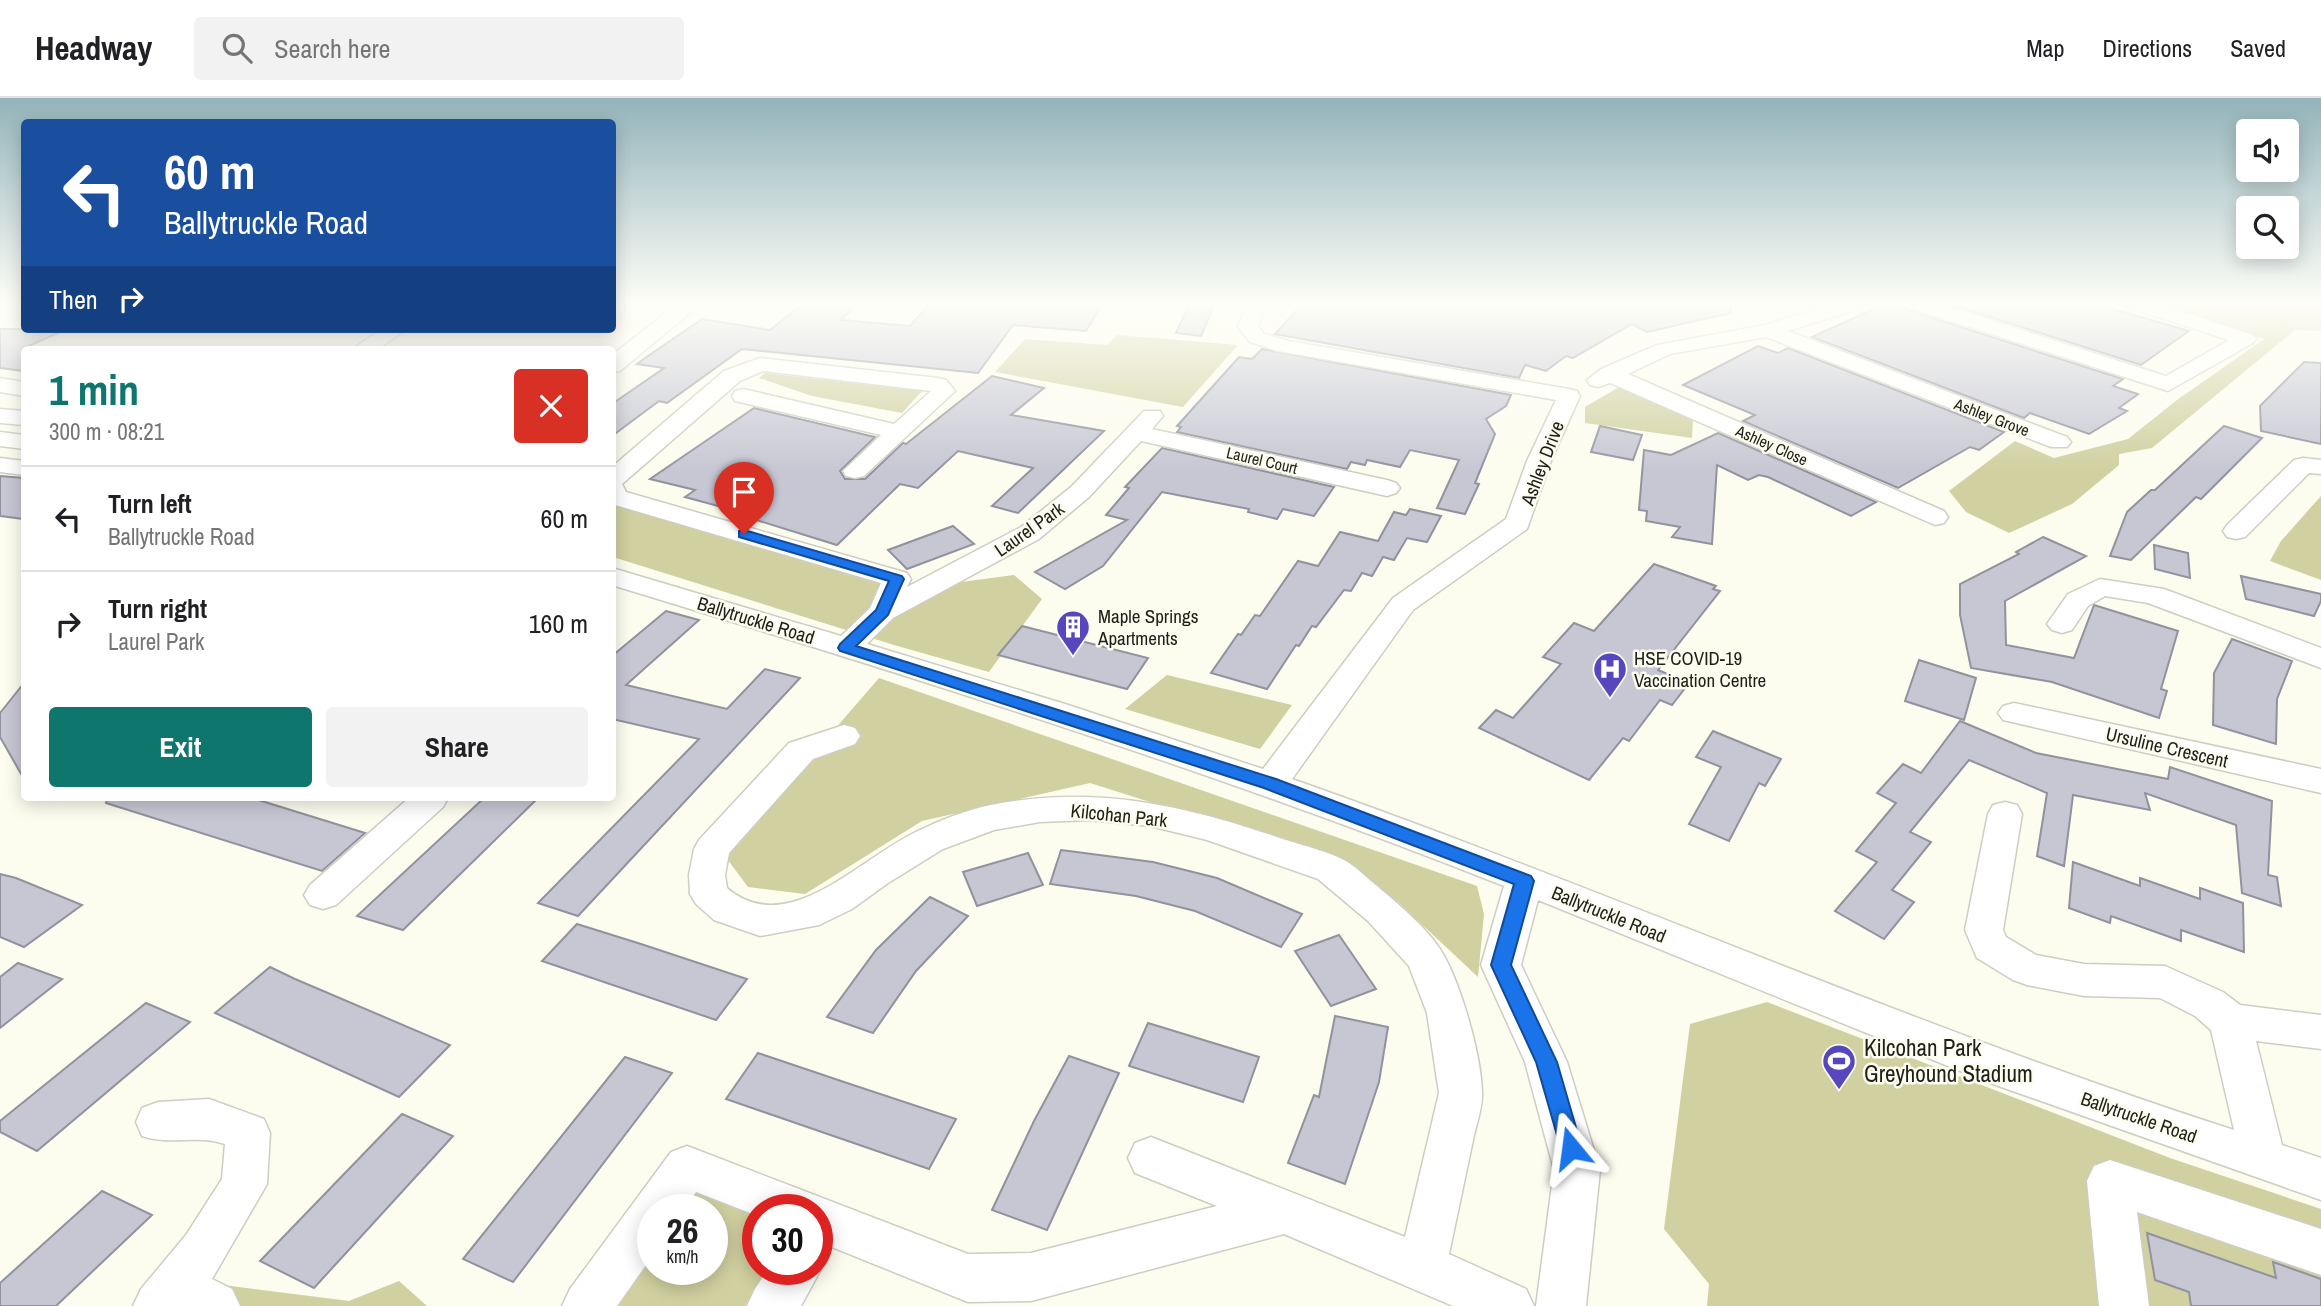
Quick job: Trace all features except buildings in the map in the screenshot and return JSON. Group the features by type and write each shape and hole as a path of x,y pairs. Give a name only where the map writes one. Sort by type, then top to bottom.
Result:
{"street":[{"path":"616,477 732,376 762,359"},
{"path":"788,359 938,385 944,391 855,471"},
{"name":"Ashley Drive","path":"1270,784 1403,604 1518,523 1539,461 1569,396 1356,359"},
{"path":"1569,396 1641,359"},
{"name":"Ashley Grove","path":"1842,359 2059,442"},
{"path":"2091,359 2168,384 2211,359"},
{"name":"Ashley Close","path":"1609,374 1935,517"},
{"path":"0,385 21,388"},
{"path":"743,396 898,432"},
{"path":"0,416 21,418"},
{"name":"Laurel Court","path":"1145,425 1387,488"},
{"name":"Laurel Park","path":"845,648 883,612 1030,533 1080,492 1145,425"},
{"path":"0,439 21,442"},
{"path":"2236,531 2303,465 2321,467"},
{"path":"0,466 21,468"},
{"name":"Laurel Park","path":"616,496 897,579 883,612"},
{"name":"Ballytruckle Road","path":"616,577 1270,784 1962,1054 2321,1179"},
{"path":"2062,624 2078,600 2100,587 2154,595 2321,659"},
{"name":"Ursuline Crescent","path":"2014,713 2321,781"},
{"name":"Kilcohan Park","path":"844,736 801,751 712,849 707,875 709,894 727,910 760,921 806,915 839,899 875,873 930,840 977,822 1040,810 1089,808 1150,814 1213,829 1331,869 1381,911 1425,958 1447,1013 1461,1093 1422,1266"},
{"path":"323,895 422,801"},
{"path":"2005,814 1984,930 1991,947 2027,970 2084,980 2165,982 2209,1004 2230,1021 2321,1032"},
{"path":"1524,881 1501,965 1546,1062 1577,1170 1560,1306"},
{"path":"2230,1021 2263,1160"},
{"path":"158,1122 209,1119 248,1133 244,1184 203,1252 182,1300"},
{"path":"1151,1158 1422,1266 1509,1306"},
{"path":"668,1194 687,1167 750,1194"},
{"path":"2124,1306 2110,1181 2321,1252"},
{"path":"833,1229 968,1278 1031,1277 1283,1212"},
{"path":"587,1306 637,1237"},
{"path":"772,1306 786,1285"}],"green space":[{"path":"1006,359 1225,359 1183,407 995,372"},
{"path":"2235,359 2259,359 2152,448 2119,454 2119,465 2072,504 2009,533 1966,512 1949,491 2015,441 2054,458 2128,439"},
{"path":"765,373 922,391 902,413 812,396 759,378"},
{"path":"1619,387 1693,418 1692,438 1585,423 1585,407"},
{"path":"2321,496 2321,580 2270,561 2281,541"},
{"path":"616,505 909,589 1014,575 1042,599 989,672 616,558"},
{"path":"1167,675 1292,705 1260,749 1125,709"},
{"path":"879,678 1477,886 1484,914 1478,977 1397,901 1342,863 1090,783 922,821 805,894 748,887 725,856"},
{"name":"Kilcohan Park Greyhound Stadium","path":"1767,1002 2170,1158 2321,1209 2321,1306 1707,1306 1709,1284 1664,1229 1690,1024"},
{"path":"728,1202 742,1207 742,1285 757,1285 745,1306 616,1306 637,1274 637,1285 728,1285"},
{"path":"399,1281 427,1306 197,1306 215,1284 349,1301"}],"place":[{"name":"Maple Springs Apartments","path":"1073,657"},
{"name":"HSE COVID-19 Vaccination Centre","path":"1610,699"},
{"name":"Kilcohan Park Greyhound Stadium","path":"1839,1091"}],"route":[{"path":"744,534 897,579 883,612 845,648 1113,731 1270,784 1524,881 1501,965 1546,1062 1571,1148"}]}
